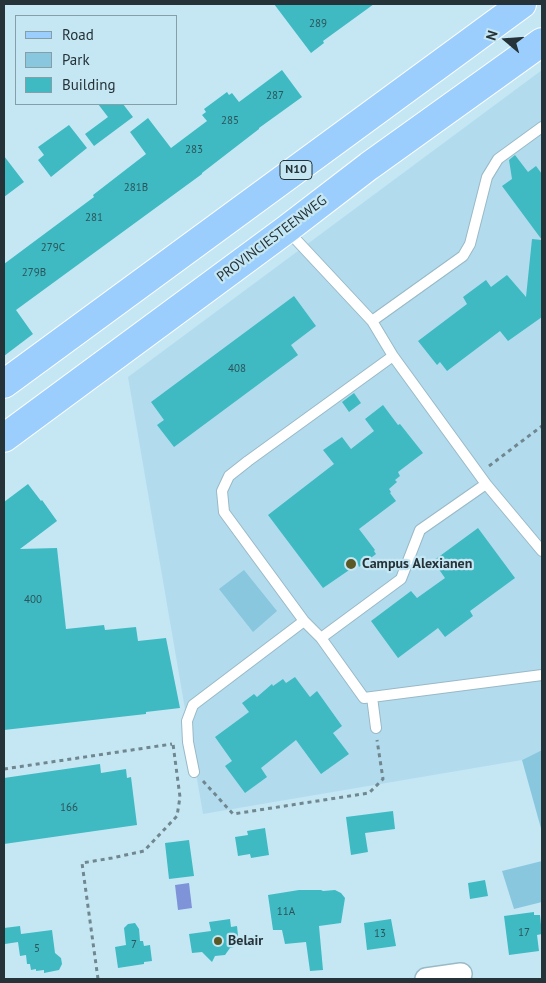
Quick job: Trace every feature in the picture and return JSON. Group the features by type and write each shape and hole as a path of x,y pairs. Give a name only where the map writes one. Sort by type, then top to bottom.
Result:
{"main road":[{"name":"N10","path":"4,384 522,4"},
{"name":"PROVINCIESTEENWEG","path":"4,438 376,161 542,42"}],"street":[{"path":"426,979 461,974"}],"lane":[{"path":"372,321 463,256 470,244 486,178 498,160 542,127"},
{"path":"287,229 372,321 393,356 486,484 542,551"},
{"path":"393,356 229,476 222,491 224,512 304,621 321,638 364,698 542,675"},
{"path":"321,638 401,579 420,530 486,484"},
{"path":"194,772 186,721 193,705 304,621"},
{"path":"372,697 376,728"}],"path":[{"path":"479,474 542,426"},
{"path":"194,772 233,814 369,793 383,779 376,728"},
{"path":"4,769 188,742"},
{"path":"98,979 82,862 144,851 177,816 180,797 172,744"}],"shaded area":[{"name":"Campus Alexianen","path":"542,70 542,750 522,760 203,814 128,377"}],"green space":[{"path":"244,570 277,611 253,632 219,589"},
{"path":"542,750 542,832 522,760"},
{"path":"542,861 542,902 514,909 502,871"}],"water":[{"path":"189,883 192,908 178,910 175,885"}],"building":[{"path":"274,4 374,4 323,41 324,43 311,53"},
{"path":"282,70 302,97 259,128 202,174 16,310 33,334 4,356 4,264 94,197 93,195 146,154 130,132 148,118 171,148 207,121 202,115 206,112 204,109 227,92 229,95 232,93 239,102"},
{"path":"99,105 124,105 133,117 94,146 85,134 108,117"},
{"path":"69,125 87,148 51,177 38,160 44,155 38,147"},
{"path":"515,155 528,172 536,166 542,174 542,240 502,186 512,179 509,160"},
{"path":"4,156 24,182 4,197"},
{"path":"532,239 542,240 542,317 508,341 500,331 447,371 440,362 437,365 418,341 467,304 463,297 486,280 491,287 507,275 526,297"},
{"path":"294,296 316,326 291,345 298,355 174,447 157,425 164,420 151,402"},
{"path":"354,393 361,403 349,412 342,402"},
{"path":"383,405 423,453 398,472 400,476 395,480 397,482 389,489 396,501 359,529 376,554 359,567 358,564 323,588 268,515 334,464 323,450 342,437 351,449 374,431 365,419"},
{"path":"28,484 57,521 20,549 57,548 66,629 104,625 105,630 136,627 138,641 166,638 180,708 146,712 146,714 4,730 4,502"},
{"path":"478,528 515,578 470,611 473,616 445,637 438,628 398,658 371,621 411,591 417,598 445,578 433,561"},
{"path":"295,677 310,697 317,691 342,726 333,733 349,754 321,774 296,740 261,768 267,777 245,793 225,766 232,761 215,737 249,712 242,703 254,694 257,697 272,684 273,686 283,679 286,683"},
{"path":"100,764 101,773 126,769 127,778 131,777 137,825 4,844 4,778"},
{"path":"393,811 395,829 365,833 368,852 351,855 346,817"},
{"path":"265,828 269,855 251,858 250,854 238,856 235,837 248,835 247,831"},
{"path":"189,840 194,876 169,879 165,843"},
{"path":"485,880 488,896 470,899 468,883"},
{"path":"299,890 335,890 345,898 341,923 319,926 323,970 310,971 306,942 285,944 282,930 273,930 268,895"},
{"path":"534,912 534,915 540,915 542,934 537,935 539,951 509,955 504,916"},
{"path":"230,919 231,927 237,926 239,945 234,945 225,955 215,956 212,962 202,952 192,953 189,934 211,931 209,922"},
{"path":"391,919 396,946 367,950 364,923"},
{"path":"135,923 139,929 140,941 143,941 144,946 150,945 152,961 118,968 115,947 126,945 124,928 128,924"},
{"path":"20,926 21,934 52,930 55,953 61,958 62,964 59,970 44,973 44,970 31,970 30,964 27,964 26,955 20,956 18,942 5,944 4,928"}],"place":[{"name":"Campus Alexianen","path":"351,564"},
{"name":"Belair","path":"218,941"}]}
